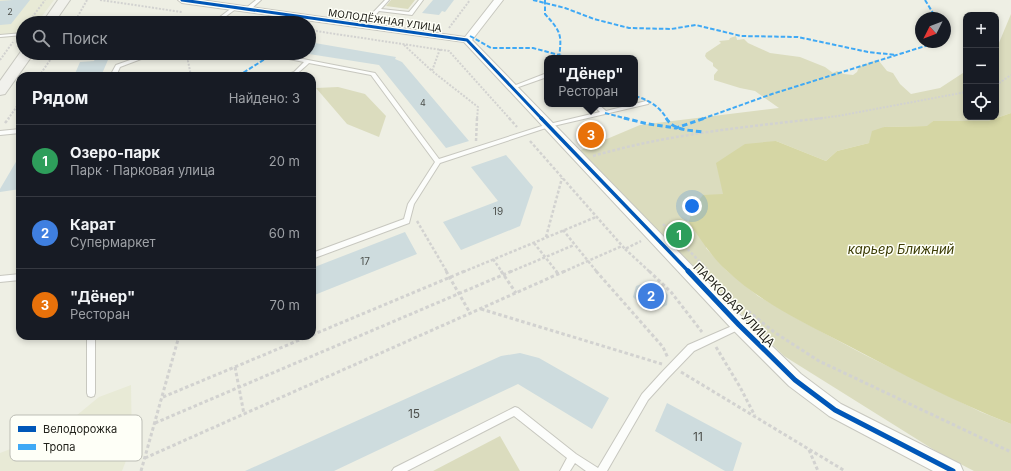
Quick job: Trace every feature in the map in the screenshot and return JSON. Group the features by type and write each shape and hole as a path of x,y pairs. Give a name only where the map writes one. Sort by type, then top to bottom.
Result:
{"street":[{"path":"53,16 64,0"},
{"name":"МОЛОДЁЖНАЯ УЛИЦА","path":"182,0 299,16"},
{"path":"467,40 499,0"},
{"name":"МОЛОДЁЖНАЯ УЛИЦА","path":"316,18 467,40"},
{"name":"ПАРКОВАЯ УЛИЦА","path":"467,40 547,126 739,326 795,380 835,410 953,471"},
{"path":"0,91 22,60"}],"lane":[{"path":"248,9 259,0"},
{"path":"364,25 387,0"},
{"path":"379,10 410,14 421,0"},
{"path":"224,16 235,8"},
{"path":"0,36 16,35"},
{"path":"115,72 118,66 135,60"},
{"path":"302,60 372,74 438,162"},
{"path":"297,72 308,61"},
{"path":"511,88 544,76"},
{"path":"638,105 646,103"},
{"path":"598,107 605,113"},
{"path":"316,254 407,220 411,204 438,162 547,126 630,107"},
{"path":"0,134 16,132"},
{"path":"0,279 16,277"},
{"path":"602,471 645,398 672,367 691,348 739,326"},
{"path":"91,340 91,393"},
{"path":"397,471 515,411 573,457 595,471"},
{"path":"565,471 573,457"}],"path":[{"path":"33,16 45,0"},
{"path":"78,16 87,0"},
{"path":"447,30 470,0"},
{"path":"316,31 450,51 622,246 672,292 696,325 718,350 733,374 756,417"},
{"path":"402,44 432,71 478,107 475,150"},
{"path":"432,71 440,49"},
{"path":"41,72 50,60"},
{"path":"189,60 190,72"},
{"path":"998,84 1011,75"},
{"path":"598,162 593,157 630,145 711,131 838,116 963,93"},
{"path":"4,125 16,108"},
{"path":"546,237 562,178"},
{"path":"316,333 596,217"},
{"path":"407,220 415,218 470,313"},
{"path":"659,220 693,252 708,270"},
{"path":"563,230 574,245 663,347 672,367"},
{"path":"625,249 653,236"},
{"path":"534,242 558,274"},
{"path":"155,423 574,245"},
{"path":"145,458 622,246"},
{"path":"494,259 516,293"},
{"path":"480,309 672,367 845,471"},
{"path":"745,309 774,332 819,361 1011,452"},
{"path":"142,471 178,340"},
{"path":"163,397 299,340"},
{"path":"235,367 244,414"},
{"path":"809,450 818,471"}],"shaded area":[{"path":"0,0 54,0 42,16 16,16 16,37 0,38"},
{"path":"391,0 415,0 408,9 386,6"},
{"path":"1011,14 1011,113 999,117 999,48 999,43"},
{"path":"736,36 737,40 744,39 748,43 770,53 800,57 825,67 833,73 837,71 844,74 853,75 857,72 859,67 874,61 879,61 887,71 893,73 900,84 911,94 940,88 963,73 963,120 991,120 933,121 928,126 884,127 869,143 837,151 826,161 776,141 723,194 706,248 726,270 758,296 794,317 865,355 981,412 1011,424 1011,471 974,471 939,453 784,356 576,152 640,125 779,108 755,91 714,80 714,75 718,70 713,66 713,63 707,59 705,56 706,53 721,43 719,41 729,40 730,38"},
{"path":"338,87 365,94 386,116 379,137 347,124 316,88"},
{"path":"131,385 132,415 77,415 99,397"},
{"path":"500,436 520,471 433,471"},
{"path":"10,449 10,461 126,461 122,471 0,471 0,453"}],"water":[{"name":"карьер Ближний","path":"1011,113 1011,424 948,397 784,312 754,293 726,270 715,259 689,222 692,209 703,195 723,194 716,163 745,144 776,141 826,161 837,151 869,143 872,131 884,127 927,126 933,121 988,121 999,120 999,117"}],"building":[{"path":"30,0 11,24 0,25 0,1"},
{"path":"433,0 454,0 445,12 442,11 439,15 422,13"},
{"path":"316,43 396,57 395,59 402,62 469,141 446,148 379,65 316,55"},
{"path":"108,60 103,72 76,72 80,62"},
{"path":"506,155 533,187 520,226 461,250 443,222 498,201 471,167"},
{"path":"16,162 16,190 0,192 0,189"},
{"path":"405,232 417,254 316,294 316,266"},
{"path":"647,282 659,284 668,295 667,305 656,310 643,307 633,297 636,286"},
{"path":"520,353 539,358 609,398 592,429 518,384 334,471 245,471 501,356"},
{"path":"667,403 742,443 733,471 725,471 655,431"}],"marked path":[{"path":"533,0 565,8 594,19 629,28 671,29 696,25 741,36 798,37 868,52 896,55"},
{"path":"545,0 545,14 557,28 561,39 559,55"},
{"path":"925,0 933,12"},
{"path":"470,36 491,48 533,48 559,55"},
{"path":"605,113 648,124 676,128 772,94 919,48"},
{"path":"244,72 263,60"},
{"path":"638,97 648,100 662,111 670,124 676,128 703,132"}],"cycle path":[{"path":"182,0 296,16"},
{"path":"316,19 467,40 739,325 795,380 835,410 953,471"}],"place":[{"name":"\"Дёнер\"","path":"591,135"},
{"name":"Озеро-парк","path":"679,235"},
{"name":"Карат","path":"651,296"}]}
